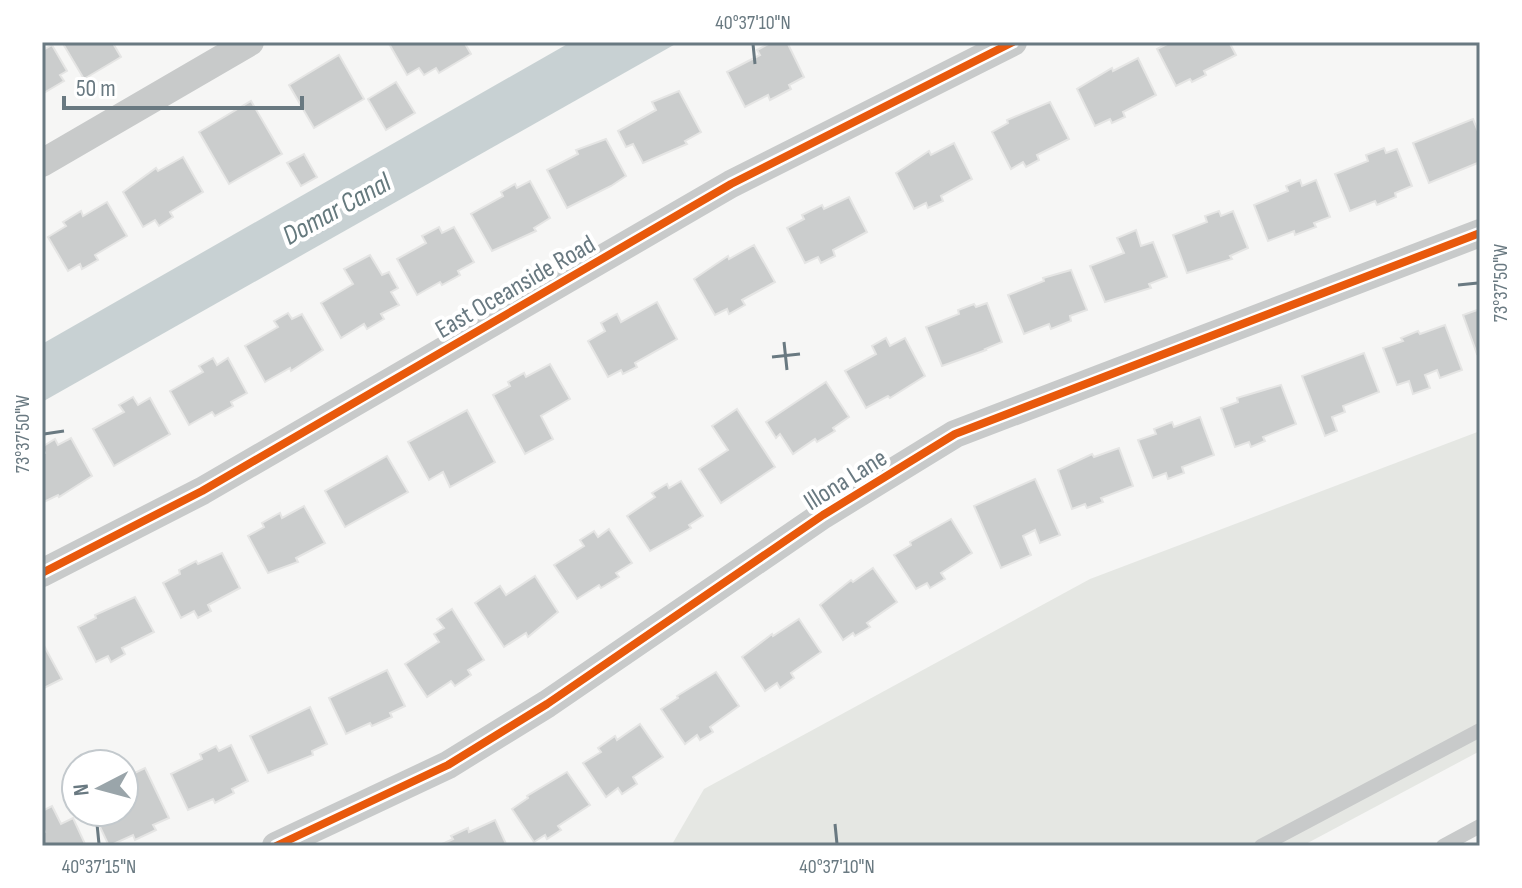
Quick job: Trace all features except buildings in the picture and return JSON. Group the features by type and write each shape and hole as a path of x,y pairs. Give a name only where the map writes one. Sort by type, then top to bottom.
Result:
{"street":[{"path":"42,163 250,42"},
{"name":"East Oceanside Road","path":"42,573 202,491 731,184 1013,42"},
{"name":"Illona Lane","path":"276,846 448,765 547,704 823,515 955,434 1480,233"}],"lane":[{"path":"1261,846 1480,730"},
{"path":"1443,846 1480,826"}],"shaded area":[{"path":"1480,431 1480,751 1302,846 671,846 704,789 1090,579"}],"water":[{"name":"Domar Canal","path":"571,42 679,42 42,402 42,344"}],"cycle path":[{"path":"42,573 202,491 731,184 1013,42"},
{"path":"276,846 448,765 547,704 823,515 955,434 1480,233"}]}
